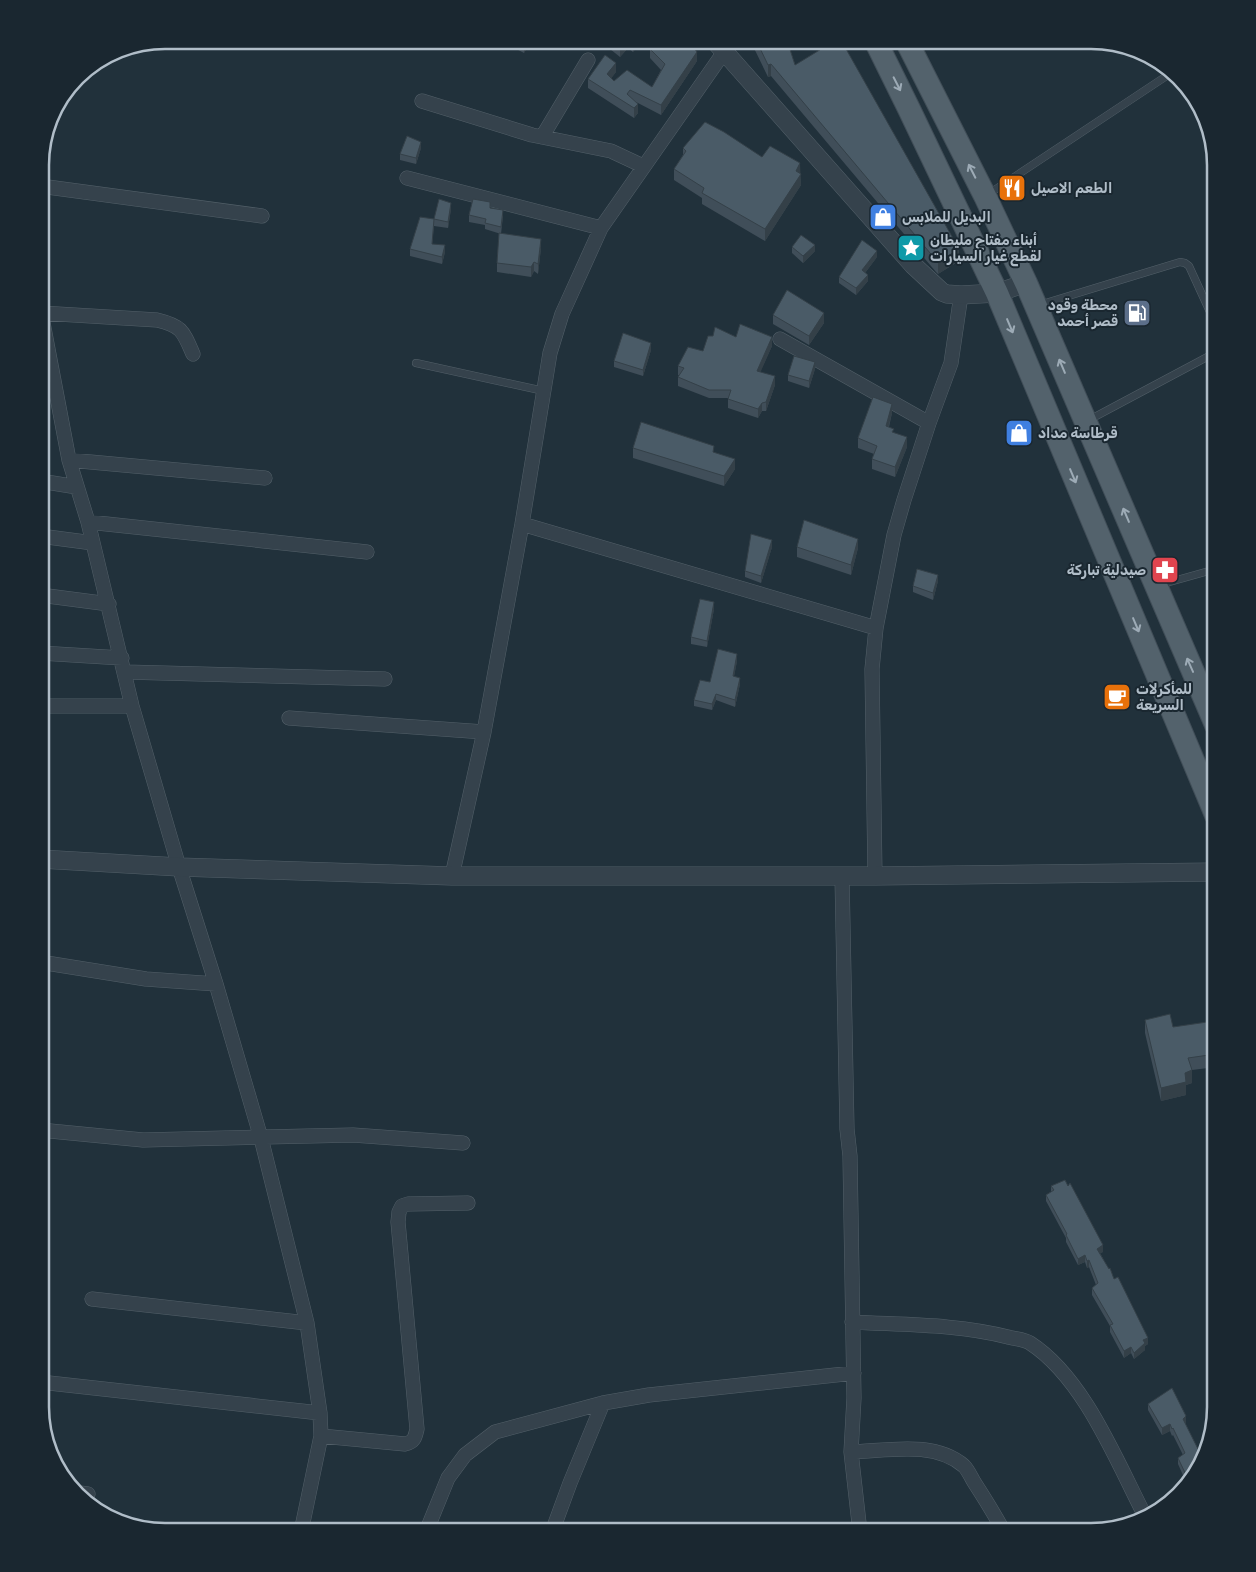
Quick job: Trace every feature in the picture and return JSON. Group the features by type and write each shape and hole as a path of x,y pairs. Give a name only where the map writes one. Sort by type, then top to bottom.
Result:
{"main road":[{"path":"879,49 996,293 1207,794"},
{"path":"911,49 985,196 1026,283 1207,705"}],"street":[{"path":"452,876 484,732 522,524 550,353 562,314 601,228 717,49"},
{"path":"722,49 913,264 942,292 961,295 996,293 1026,283"},
{"path":"542,137 588,60"},
{"path":"422,101 523,132 611,151 643,166"},
{"path":"407,178 601,228"},
{"path":"49,187 262,216"},
{"path":"875,876 872,669 876,628 894,535 929,423 951,363 961,295"},
{"path":"49,311 157,320 172,324 180,329 185,336 193,354"},
{"path":"780,339 929,423"},
{"path":"49,369 69,460 88,522 132,706 262,1138 307,1323 320,1413 321,1436 303,1523"},
{"path":"69,460 266,478"},
{"path":"49,483 77,488"},
{"path":"88,522 367,552"},
{"path":"522,524 876,628"},
{"path":"49,537 93,543"},
{"path":"49,597 109,604"},
{"path":"49,654 122,658"},
{"path":"125,672 385,679"},
{"path":"49,706 132,706"},
{"path":"289,718 484,732"},
{"path":"49,860 179,867 452,876 875,876 1207,872"},
{"path":"842,876 854,1373 851,1452 859,1523"},
{"path":"49,963 146,978 216,984"},
{"path":"49,1131 143,1140 353,1135 463,1143"},
{"path":"321,1436 405,1444 411,1443 415,1438 417,1429 398,1222 399,1212 402,1206 408,1204 468,1203"},
{"path":"92,1299 307,1323"},
{"path":"852,1322 983,1331 1028,1342 1060,1368 1090,1408 1143,1511"},
{"path":"430,1523 448,1478 465,1455 495,1432 603,1403 649,1395 854,1373"},
{"path":"49,1383 320,1413"},
{"path":"555,1523 603,1403"},
{"path":"851,1452 916,1449 934,1452 953,1459 965,1467 999,1523"}],"lane":[{"path":"985,196 1166,76"},
{"path":"1036,306 1180,262 1189,266 1207,305"},
{"path":"1086,422 1207,357"},
{"path":"416,363 544,391"},
{"path":"1155,586 1207,571"}],"building":[{"path":"650,49 694,49 697,52 661,105 630,90 627,94 638,104 634,108 588,79 605,55 616,63 607,74 614,81 627,70 652,87 665,64"},
{"path":"760,49 790,49 795,65 821,49 846,49 959,249 938,262 771,64 768,65"},
{"path":"705,122 762,157 770,146 800,163 796,171 801,174 765,229 702,193 704,188 674,169 686,151 683,148"},
{"path":"407,136 421,142 416,158 400,154"},
{"path":"439,199 451,203 448,222 434,219"},
{"path":"473,199 490,202 490,208 503,210 501,227 485,223 486,219 469,215"},
{"path":"420,217 434,219 432,244 445,245 442,257 410,249"},
{"path":"499,233 541,239 538,264 534,262 531,267 497,263"},
{"path":"801,235 815,245 803,256 792,247"},
{"path":"862,240 877,251 862,270 868,275 856,288 839,277"},
{"path":"787,290 824,313 809,336 773,315"},
{"path":"740,324 772,337 757,371 775,376 766,402 762,403 758,409 728,399 731,390 709,390 678,377 684,368 678,366 688,347 703,351 708,336 713,336 715,327 736,337"},
{"path":"623,333 651,343 643,370 614,361"},
{"path":"794,356 815,362 809,381 788,375"},
{"path":"873,397 892,404 886,426 894,429 892,432 907,437 895,467 872,459 877,446 858,438"},
{"path":"641,422 714,446 713,452 735,459 724,476 633,448"},
{"path":"804,520 858,539 851,565 797,547"},
{"path":"751,534 772,540 761,576 745,571"},
{"path":"917,569 938,575 933,593 913,586"},
{"path":"700,599 714,602 707,641 691,637"},
{"path":"718,649 737,654 733,676 740,678 735,700 716,694 712,704 694,700 700,680 710,682"},
{"path":"1170,1014 1173,1027 1207,1022 1207,1055 1188,1058 1192,1070 1185,1073 1186,1082 1161,1088 1145,1020"},
{"path":"1065,1180 1068,1186 1070,1183 1103,1245 1097,1249 1110,1268 1114,1279 1118,1277 1148,1338 1143,1340 1145,1343 1134,1353 1131,1347 1124,1351 1110,1325 1113,1324 1092,1288 1098,1283 1089,1260 1087,1261 1085,1255 1078,1259 1046,1195 1054,1190 1051,1186"},
{"path":"1172,1388 1186,1416 1183,1419 1198,1449 1199,1448 1186,1475 1178,1458 1185,1453 1173,1428 1170,1424 1162,1428 1148,1404"}],"place":[{"name":"الطعم الاصيل","path":"1012,188"},
{"name":"البديل للملابس","path":"883,217"},
{"name":"أبناء مفتاح مليطان لقطع غيار السيارات","path":"911,248"},
{"name":"محطة وقود قصر أحمد","path":"1137,313"},
{"name":"قرطاسة مداد","path":"1019,433"},
{"name":"صيدلية تباركة","path":"1165,570"},
{"name":"للمأكرلات السريعة","path":"1117,697"}]}
